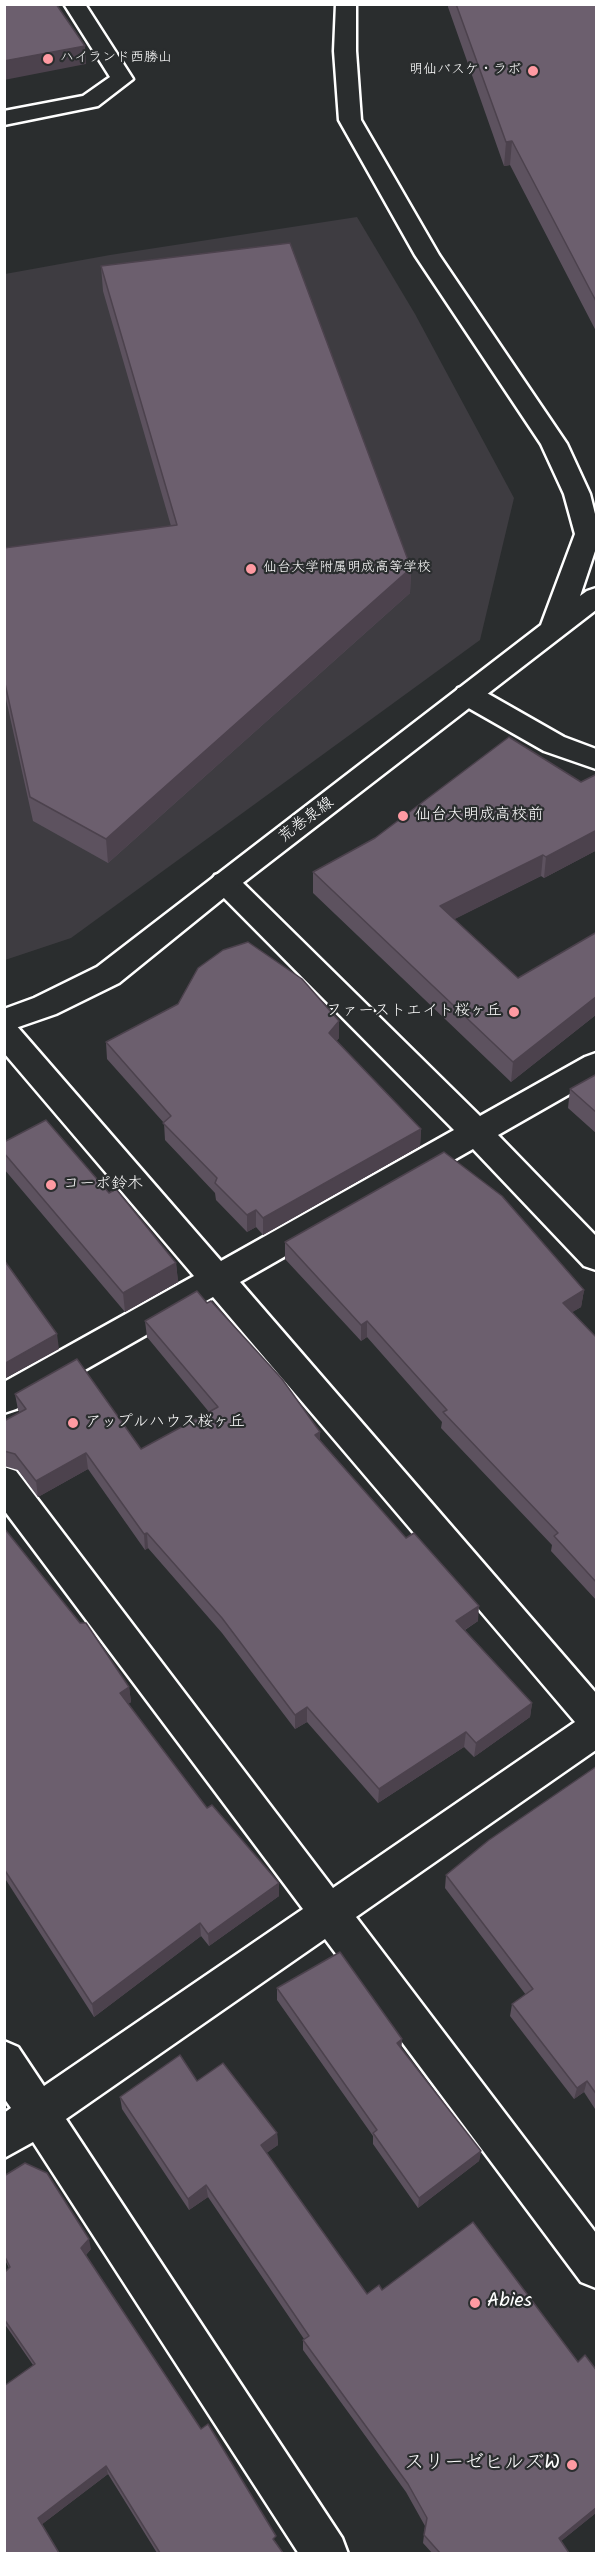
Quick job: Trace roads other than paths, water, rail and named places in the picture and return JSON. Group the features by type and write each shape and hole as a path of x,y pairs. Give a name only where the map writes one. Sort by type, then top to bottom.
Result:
{"street":[{"path":"4,118 90,101 122,79 74,4"},
{"path":"346,4 345,51 350,120 427,255 554,444 576,494 588,534 553,630"},
{"name":"荒巻泉線","path":"4,1021 45,1006 108,975 225,882 597,597"},
{"path":"468,695 554,744 597,759"},
{"path":"225,882 477,1133 597,1257"},
{"path":"4,1032 597,1719"},
{"path":"4,1399 219,1280 597,1065"},
{"path":"4,1482 597,2267"},
{"path":"4,2138 597,1729"},
{"path":"4,2061 326,2553"}],"place":[{"name":"ハイランド西勝山","path":"48,59"},
{"name":"明仙バスケ・ラボ","path":"533,71"},
{"name":"仙台大学附属明成高等学校","path":"251,569"},
{"name":"仙台大明成高校前","path":"403,816"},
{"name":"ファーストエイト桜ヶ丘","path":"514,1012"},
{"name":"コーポ鈴木","path":"51,1185"},
{"name":"アップルハウス桜ヶ丘","path":"73,1423"},
{"name":"Abies","path":"475,2303"},
{"name":"スリーゼヒルズW","path":"572,2465"}]}
